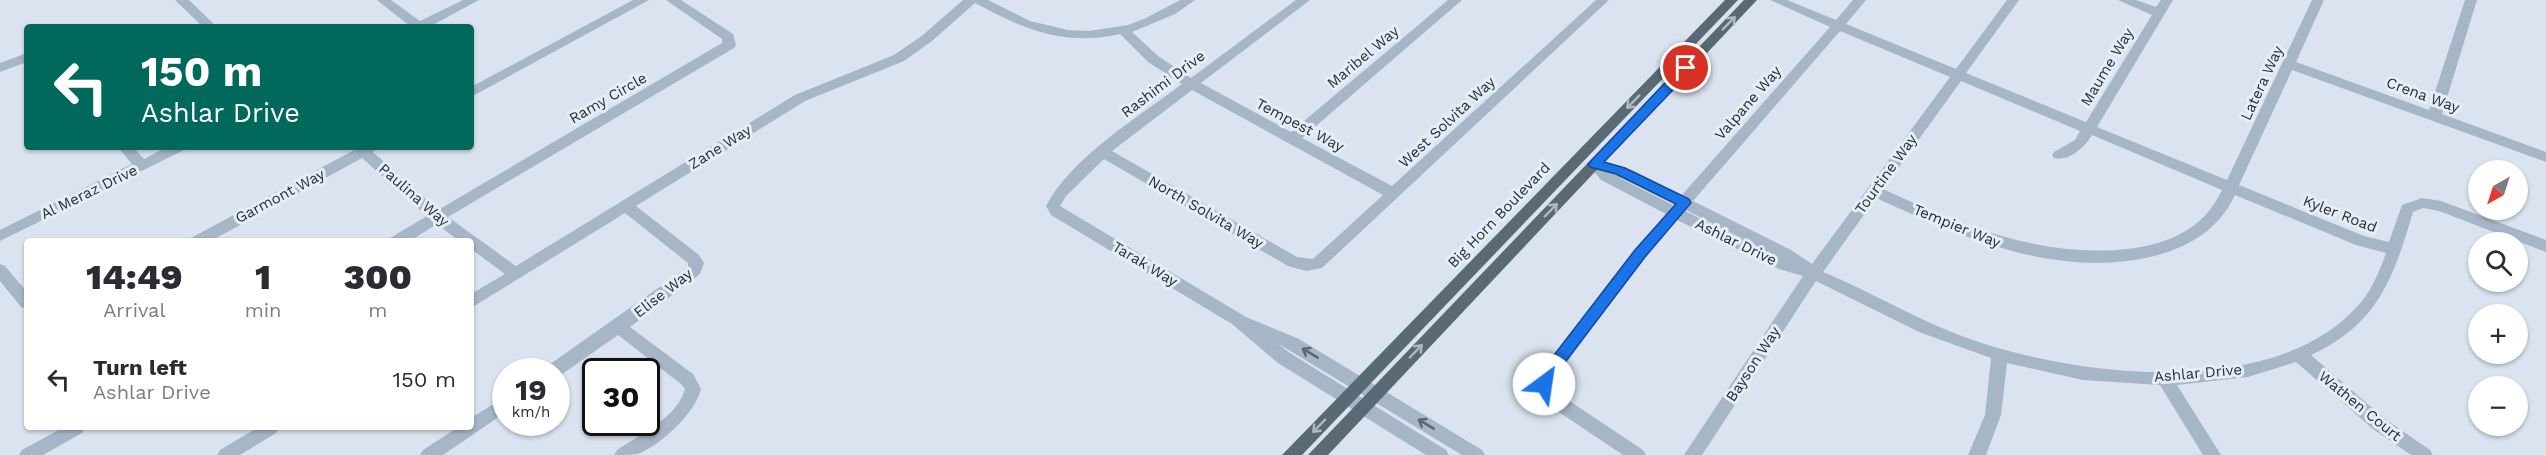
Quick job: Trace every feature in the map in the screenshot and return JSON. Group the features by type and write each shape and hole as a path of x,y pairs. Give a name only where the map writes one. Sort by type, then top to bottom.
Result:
{"main road":[{"name":"Big Horn Boulevard","path":"1291,455 1732,0"},
{"path":"1317,455 1751,0"}],"street":[{"path":"181,0 208,24"},
{"path":"383,0 415,24"},
{"path":"425,24 473,0"},
{"path":"474,91 643,0"},
{"name":"Ramy Circle","path":"437,217 729,45 728,37 672,0"},
{"name":"Zane Way","path":"474,300 800,98 833,83 886,64 911,51 971,0"},
{"path":"979,0 1015,20 1047,30 1084,34 1124,31 1161,18 1189,0"},
{"name":"Rashimi Drive","path":"1053,206 1060,193 1102,152 1304,0"},
{"name":"Maribel Way","path":"1292,139 1456,0"},
{"name":"West Solvita Way","path":"1312,265 1322,261 1603,0"},
{"name":"Kyler Road","path":"1776,0 1840,22 2233,183 2361,241 2394,249"},
{"name":"Kyler Road","path":"1797,0 1840,22"},
{"name":"Valpane Way","path":"1637,455 1550,397 1545,388 1545,380 1640,253 1860,0"},
{"name":"Tourtine Way","path":"1813,274 2013,0"},
{"path":"2124,0 2159,13"},
{"name":"Maume Way","path":"2059,154 2080,143 2167,0"},
{"name":"Latera Way","path":"2233,183 2318,0"},
{"path":"2434,117 2471,0"},
{"name":"Tempest Way","path":"1124,31 1153,59 1191,84 1394,194"},
{"path":"0,68 24,58"},
{"name":"Crena Way","path":"2288,64 2546,157"},
{"path":"128,150 142,165"},
{"name":"Al Meraz Drive","path":"0,236 173,150"},
{"name":"Garmont Way","path":"203,238 361,150"},
{"name":"Paulina Way","path":"367,150 437,217 466,238"},
{"name":"North Solvita Way","path":"1102,152 1293,262 1312,265"},
{"name":"Ashlar Drive","path":"1594,164 1612,180 1680,207 1782,264 1813,274 1924,328 2000,355 2080,372 2164,378 2242,371 2298,354 2327,339 2362,311 2382,281 2408,209 2422,203 2441,206 2546,246"},
{"name":"Tempier Way","path":"1874,191 1956,228 1998,243 2040,253 2097,258 2147,252 2189,237 2215,216 2233,183"},
{"name":"Elise Way","path":"570,360 689,276 696,267 694,259 626,206"},
{"name":"Tarak Way","path":"1053,206 1056,211 1238,320 1293,343 1476,455"},
{"path":"402,238 437,217"},
{"name":"Paulina Way","path":"474,244 516,274"},
{"path":"0,270 24,299"},
{"name":"Bayson Way","path":"1693,455 1813,274"},
{"name":"Tarak Way","path":"1238,320 1284,358 1440,455"},
{"path":"618,327 687,379 693,389 690,401 681,412 623,455"},
{"name":"Wathen Court","path":"2298,354 2379,424 2424,455"},
{"path":"1977,455 1994,415 2000,355"},
{"path":"2164,378 2212,455"},
{"path":"474,424 492,412"},
{"path":"28,455 72,430"},
{"path":"226,455 267,430"},
{"path":"429,455 466,430"}],"route":[{"path":"1544,384 1546,376 1640,253 1684,203 1620,171 1594,164 1686,68"}]}
